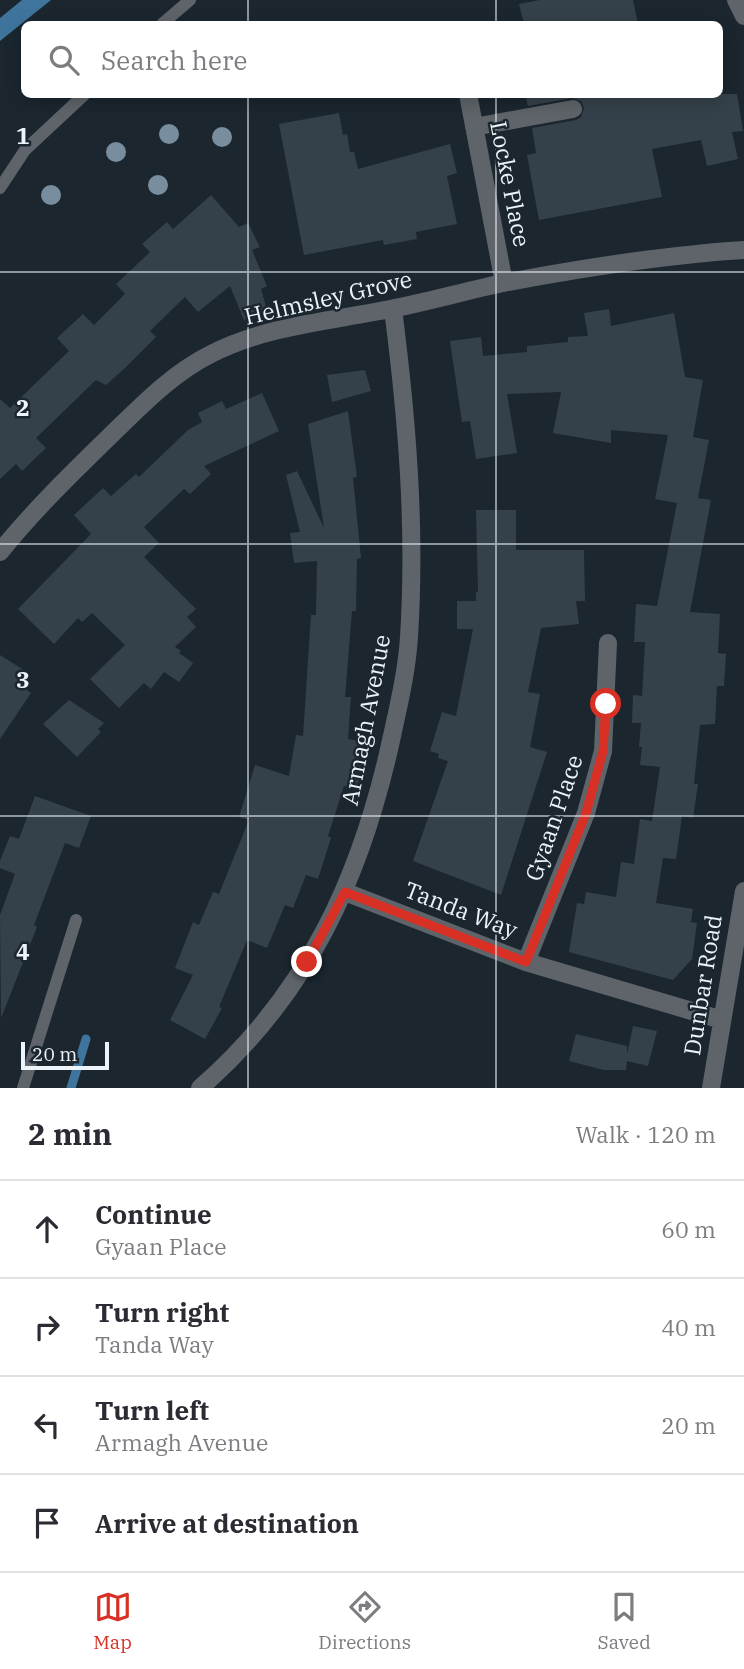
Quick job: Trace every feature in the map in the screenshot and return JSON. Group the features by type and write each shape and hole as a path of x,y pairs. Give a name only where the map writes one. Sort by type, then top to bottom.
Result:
{"street":[{"path":"736,0 744,16"},
{"name":"Locke Place","path":"469,98 503,283"},
{"path":"474,127 573,108"},
{"name":"Helmsley Grove","path":"0,552 65,481 151,396 185,369 212,353 248,339 503,283 686,254 744,250"},
{"name":"Armagh Avenue","path":"200,1088 228,1064 269,1018 307,962 345,892 367,835 384,773 409,640 412,558 408,441 393,309"},
{"name":"Gyaan Place","path":"526,962 586,813 603,751 608,643"},
{"name":"Dunbar Road","path":"711,1088 744,891"},
{"name":"Tanda Way","path":"345,892 526,962 722,1020"}],"lane":[{"path":"166,21 190,0"},
{"path":"0,188 25,150 81,98"},
{"path":"23,1088 76,919"}],"water":[{"path":"22,0 51,0 25,21 21,21 21,24 0,41 0,18"}],"building":[{"path":"540,0 633,0 637,21 523,21 519,4"},
{"path":"723,94 737,94 743,131 732,132 738,159 707,166 701,140 652,149 662,197 539,220 527,155 536,153 532,128 576,120 581,117 584,108 581,101 572,98 723,98"},
{"path":"526,98 572,98 528,106"},
{"path":"339,113 343,135 347,134 350,152 354,152 358,169 450,144 457,173 447,176 457,224 416,232 417,239 384,245 383,240 304,255 279,124"},
{"path":"211,195 239,227 248,223 260,247 252,250 267,286 261,289 268,314 244,320 230,286 198,312 185,297 150,331 156,337 125,368 106,385 96,380 36,438 46,448 22,471 16,464 0,479 0,399 10,408 69,351 57,338 83,314 94,325 125,294 116,284 150,252 142,244 167,222 173,229"},
{"path":"609,309 611,326 674,313 685,377 703,380 693,437 709,440 698,498 711,500 690,612 720,614 718,653 726,654 724,686 717,686 715,724 700,725 694,784 698,784 693,818 682,816 676,859 663,858 656,903 693,909 691,922 697,923 692,959 673,980 569,952 577,903 584,904 586,892 616,897 621,862 634,864 640,819 652,821 660,767 640,765 641,723 632,723 633,695 642,696 645,642 634,642 636,604 657,606 677,503 655,499 668,435 611,430 611,443 553,433 561,392 507,394 517,453 476,459 470,421 462,422 450,341 481,337 483,356 527,352 527,346 568,342 568,337 588,336 584,313"},
{"path":"365,370 371,391 332,402 327,375"},
{"path":"262,393 279,431 204,466 211,474 190,494 184,489 144,527 159,543 144,557 196,609 187,617 196,627 175,647 193,663 179,682 164,672 151,689 144,683 119,708 90,679 125,645 92,613 82,622 78,618 54,644 18,609 91,534 74,515 103,488 111,496 136,474 139,477 188,430 202,422 198,413 222,401 226,409"},
{"path":"348,411 357,477 353,478 361,558 357,559 356,611 352,611 345,697 351,697 348,739 366,742 357,789 344,786 318,879 306,875 293,908 285,905 267,948 247,940 219,1007 222,1008 205,1039 170,1020 193,975 175,968 193,922 199,925 213,892 219,894 249,820 239,817 255,765 289,776 296,735 303,736 311,615 316,615 317,561 294,563 290,533 300,532 286,475 297,471 324,528 308,424"},
{"path":"476,510 516,510 516,550 584,550 585,601 576,601 579,624 541,628 528,692 540,694 530,747 547,752 501,895 413,861 448,761 438,758 439,754 430,751 442,712 456,716 473,629 457,629 457,601 476,601 478,592"},
{"path":"0,655 30,674 21,686 31,693 0,739"},
{"path":"69,700 104,723 98,729 101,732 77,757 43,724"},
{"path":"35,796 91,816 79,848 65,843 34,925 37,927 1,1018 0,915 15,874 0,868 0,861 10,836 19,839"},
{"path":"633,1026 657,1031 648,1066 627,1061 626,1070 604,1070 569,1061 576,1034 627,1046 627,1054"}],"waterway":[{"path":"71,1088 86,1039"}],"route":[{"path":"307,962 345,892 526,962 586,813 603,751 606,704"}]}
